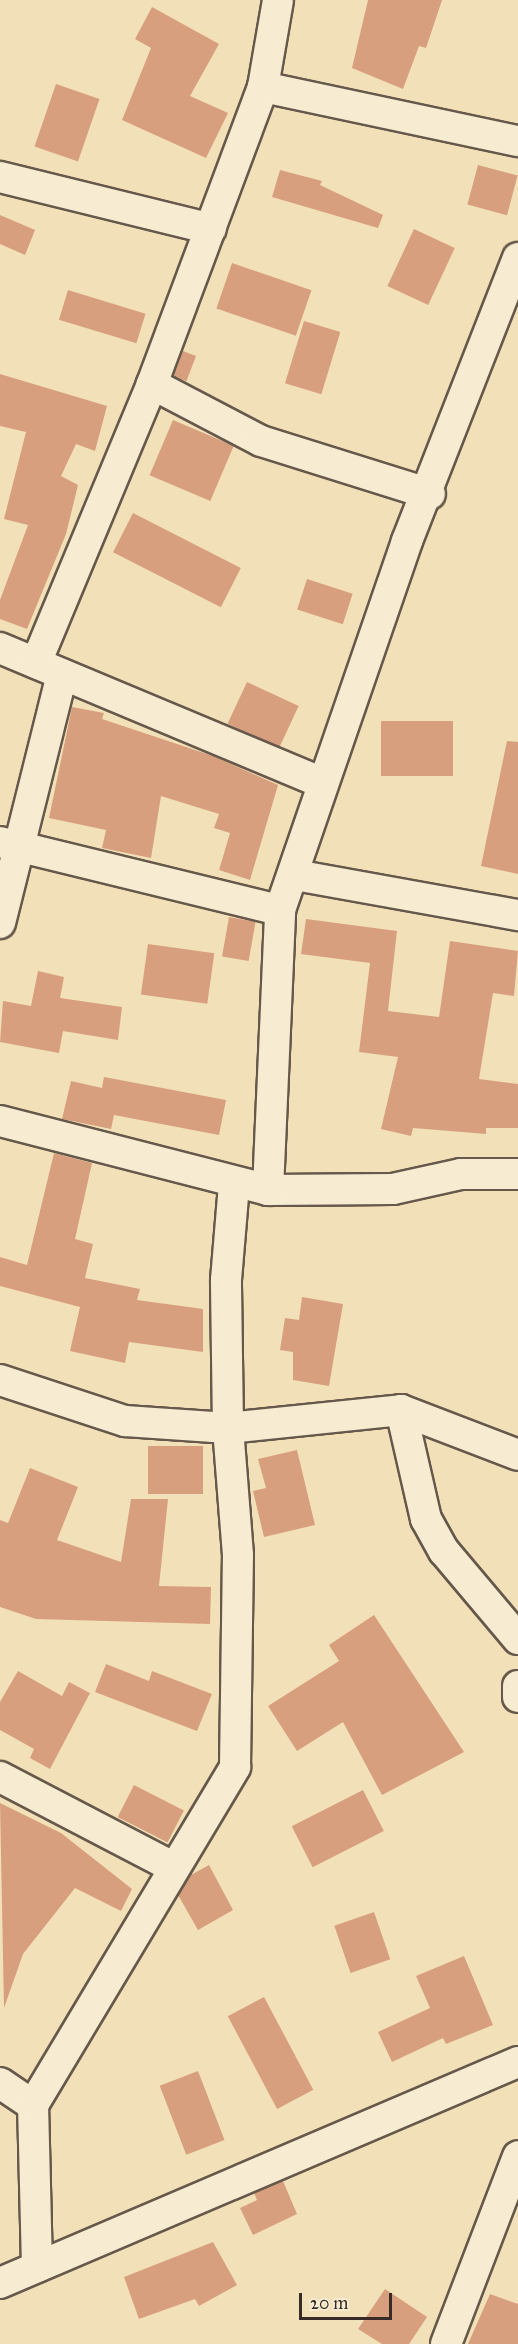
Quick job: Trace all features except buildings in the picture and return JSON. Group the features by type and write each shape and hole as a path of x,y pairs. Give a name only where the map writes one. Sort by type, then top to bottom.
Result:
{"street":[{"path":"0,923 10,845 49,669 263,87 278,0"},
{"path":"263,87 518,141"},
{"path":"0,177 211,229"},
{"path":"268,1190 280,910 295,875 321,782 407,541 430,494 518,258"},
{"path":"152,384 261,441 430,494"},
{"path":"0,648 321,782"},
{"path":"10,845 280,910"},
{"path":"295,875 518,915"},
{"path":"0,1121 234,1184 268,1190 393,1189 461,1174 518,1174"},
{"path":"37,2267 33,2105 173,1866 235,1767 238,1555 228,1428 226,1280 234,1184"},
{"path":"0,1380 125,1421 228,1428 401,1410 518,1455"},
{"path":"401,1410 426,1519 444,1551 518,1639"},
{"path":"518,1686 518,1697"},
{"path":"0,1777 173,1866"},
{"path":"0,2283 518,2062"},
{"path":"0,2083 33,2105"},
{"path":"446,2344 518,2156"}]}
